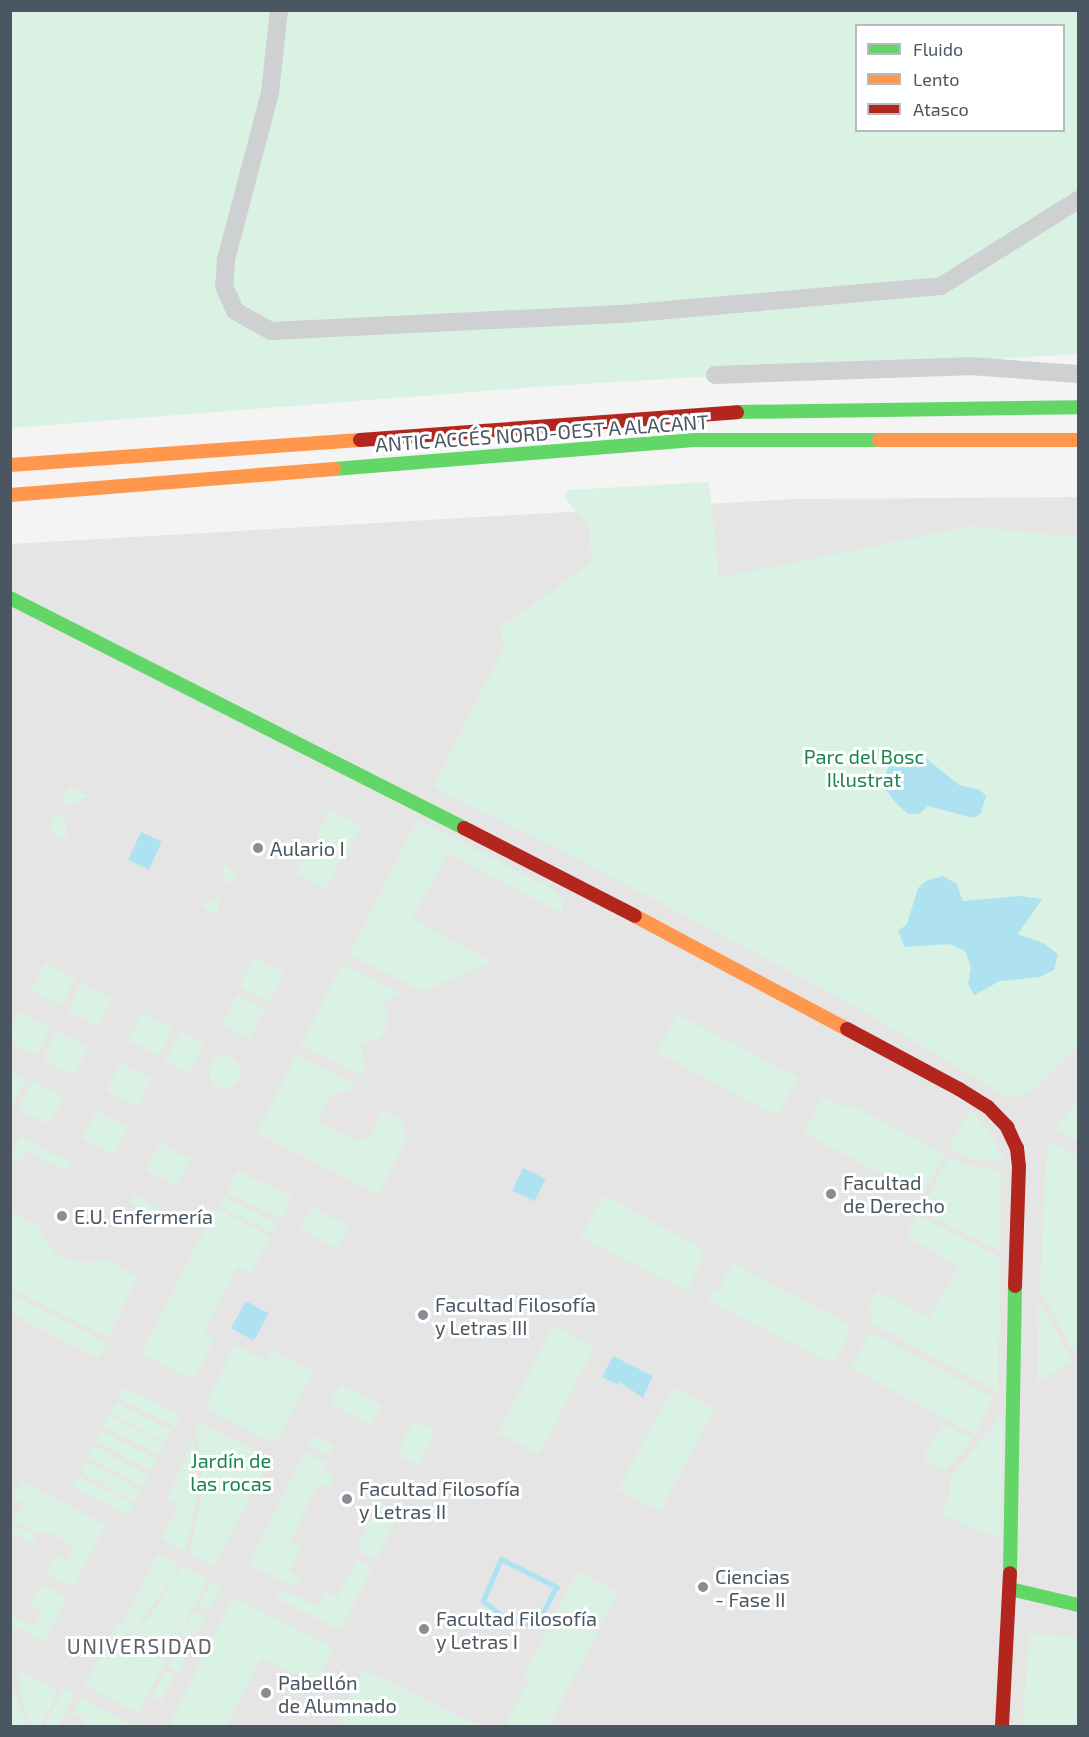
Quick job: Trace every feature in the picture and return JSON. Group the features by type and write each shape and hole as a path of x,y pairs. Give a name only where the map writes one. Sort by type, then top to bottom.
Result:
{"main road":[{"name":"ANTIC ACCÉS NORD-OEST A ALACANT","path":"10,465 769,410 1078,407"},
{"name":"ANTIC ACCÉS NORD-OEST A ALACANT","path":"10,495 697,440 939,438 1078,440"},
{"path":"939,438 1067,456"},
{"path":"10,598 591,892 988,1107 1007,1127 1019,1159 1017,1572 1010,1589 1002,1726"},
{"path":"1010,1589 1078,1605"}],"street":[{"path":"279,10 270,93 226,260 224,286 235,311 271,331 634,313 941,286 1078,200"},
{"path":"715,375 969,366 1078,374"}],"shaded area":[{"path":"1078,497 1078,1726 11,1726 11,544 795,499"}],"green space":[{"path":"10,11 1078,11 1078,354 536,387 11,428"},
{"name":"Parc del Bosc Il·lustrat","path":"709,482 719,578 972,526 1078,538 1078,1046 1037,1087 1020,1096 1009,1098 851,1004 588,864 433,787 504,647 500,628 592,562 589,527 565,498 568,490"},
{"path":"69,787 88,796 69,807 60,802"},
{"path":"330,810 361,826 347,854 316,838"},
{"path":"55,812 65,818 67,840 48,830"},
{"path":"417,819 557,892 563,902 561,913 448,853 412,919 492,962 423,991 349,955"},
{"path":"311,845 341,861 326,889 296,873"},
{"path":"222,862 237,874 225,886 225,874"},
{"path":"219,895 218,914 199,907 206,904"},
{"path":"254,958 284,972 270,1002 240,988"},
{"path":"45,963 75,978 61,1006 31,991"},
{"path":"343,964 401,993 382,1002 389,1022 381,1037 367,1041 368,1045 359,1042 366,1067 362,1076 301,1045"},
{"path":"81,983 112,998 98,1026 67,1011"},
{"path":"237,995 265,1009 250,1038 222,1024"},
{"path":"20,1012 51,1028 36,1056 11,1042 11,1030"},
{"path":"142,1013 173,1028 159,1056 128,1041"},
{"path":"677,1014 798,1078 778,1116 657,1052"},
{"path":"57,1031 88,1047 74,1075 42,1060"},
{"path":"180,1031 204,1043 189,1074 165,1061"},
{"path":"296,1055 357,1086 328,1098 317,1121 357,1141 370,1136 382,1111 399,1117 407,1138 378,1194 257,1133"},
{"path":"225,1056 237,1060 241,1072 237,1084 225,1088 213,1084 209,1072 213,1060"},
{"path":"120,1063 151,1079 137,1107 106,1091"},
{"path":"10,1071 26,1079 11,1107 10,1106"},
{"path":"32,1081 63,1097 49,1125 18,1109"},
{"path":"822,1096 849,1109 851,1105 945,1155 922,1195 804,1133"},
{"path":"1078,1100 1078,1142 1055,1129"},
{"path":"96,1111 127,1127 113,1155 82,1139"},
{"path":"970,1111 990,1132 1004,1161 970,1159 948,1146"},
{"path":"20,1137 72,1164 67,1171 27,1151 23,1162 11,1156"},
{"path":"1050,1141 1078,1156 1078,1342 1075,1353 1040,1290 1046,1160"},
{"path":"159,1143 190,1159 177,1186 145,1170"},
{"path":"949,1158 969,1166 1001,1171 1000,1252 921,1210"},
{"path":"237,1171 292,1197 282,1219 227,1193"},
{"path":"134,1195 170,1214 166,1222 130,1203"},
{"path":"604,1195 704,1250 689,1291 581,1238"},
{"path":"224,1196 277,1224 273,1233 220,1207"},
{"path":"312,1207 349,1227 337,1249 300,1229"},
{"path":"216,1208 271,1237 251,1273 237,1267 203,1333 214,1339 193,1380 141,1353"},
{"path":"11,1212 37,1225 53,1251 68,1260 92,1263 104,1259 138,1277 108,1338 11,1288"},
{"path":"918,1215 1000,1258 998,1392 869,1322 873,1315 868,1310 877,1291 930,1318 958,1266 906,1236"},
{"path":"733,1264 852,1326 834,1364 707,1300 713,1290 718,1292"},
{"path":"10,1294 107,1343 99,1359 10,1313"},
{"path":"1039,1302 1073,1361 1038,1382"},
{"path":"553,1326 594,1347 540,1454 499,1433"},
{"path":"870,1332 994,1398 974,1434 851,1368"},
{"path":"235,1345 265,1361 272,1350 313,1371 275,1444 205,1408"},
{"path":"340,1384 382,1405 372,1425 330,1404"},
{"path":"124,1387 180,1416 175,1426 119,1398"},
{"path":"673,1387 714,1409 660,1511 619,1489"},
{"path":"117,1402 172,1431 166,1443 111,1413"},
{"path":"1003,1415 1000,1539 940,1514 951,1493 950,1477"},
{"path":"109,1416 165,1445 160,1455 104,1427"},
{"path":"413,1420 435,1430 419,1464 398,1455"},
{"name":"Jardín de las rocas","path":"200,1423 270,1459 214,1566 189,1553 201,1499 201,1453 196,1434"},
{"path":"942,1424 973,1438 945,1471 923,1458"},
{"path":"101,1431 157,1460 152,1470 96,1442"},
{"path":"314,1435 334,1446 329,1456 309,1445"},
{"name":"Jardín de las rocas","path":"193,1439 196,1503 185,1551 162,1539 178,1505 167,1500"},
{"path":"94,1446 149,1475 143,1487 88,1457"},
{"path":"304,1452 327,1463 323,1471 334,1476 329,1488 319,1483 290,1542 301,1548 289,1571 301,1577 295,1587 249,1565"},
{"path":"86,1461 141,1490 135,1502 80,1472"},
{"path":"78,1476 134,1505 129,1515 73,1487"},
{"path":"22,1481 105,1525 73,1587 47,1574 56,1555 67,1561 75,1547 51,1533 39,1534 14,1520 23,1504 12,1498"},
{"path":"379,1502 401,1512 376,1560 359,1551 363,1545 359,1543"},
{"path":"14,1525 37,1537 33,1543 15,1533 11,1540"},
{"path":"157,1553 179,1564 170,1582 136,1627 100,1656 117,1624 122,1627"},
{"path":"357,1560 372,1568 340,1630 277,1599 282,1589 318,1607 325,1591 338,1597"},
{"path":"182,1566 208,1579 138,1713 85,1685 96,1662 127,1640 151,1615"},
{"path":"577,1572 618,1592 549,1726 513,1726 507,1723 529,1681 523,1677"},
{"path":"211,1582 221,1587 208,1612 198,1607"},
{"path":"41,1584 67,1598 44,1642 11,1624 11,1615 33,1627 41,1611 31,1606"},
{"path":"233,1597 333,1648 317,1684 261,1658 226,1726 175,1726 170,1724"},
{"path":"195,1611 205,1617 191,1641 181,1635"},
{"path":"1030,1633 1078,1638 1078,1726 1022,1726"},
{"path":"180,1642 191,1647 180,1672 169,1668"},
{"path":"18,1670 58,1691 40,1726 34,1726 24,1711"},
{"path":"364,1670 481,1726 351,1726 339,1720"},
{"path":"165,1671 175,1676 162,1701 152,1696"},
{"path":"63,1689 74,1695 58,1726 44,1726"},
{"path":"15,1691 18,1705 29,1726 11,1726 11,1694"},
{"path":"81,1698 133,1725 82,1726 85,1719 74,1714"}],"water":[{"path":"917,751 959,785 980,790 986,796 981,813 974,818 928,806 919,814 908,814 895,802 884,787 887,769 897,753"},
{"path":"141,832 162,842 149,870 128,860"},
{"path":"943,876 956,883 963,901 1020,896 1042,899 1018,934 1043,943 1058,954 1054,970 1040,977 1000,981 974,995 968,984 971,967 965,951 949,944 905,947 898,931 907,924 918,888 926,881"},
{"path":"523,1168 545,1179 535,1201 512,1190"},
{"path":"246,1301 269,1314 254,1341 231,1328"},
{"path":"613,1356 653,1376 643,1398 620,1382 618,1385 602,1377"}],"waterway":[{"path":"501,1559 557,1587 537,1624 525,1624 502,1616 483,1601 501,1559"}],"traffic: fast":[{"path":"737,412 1078,407"},
{"path":"334,469 697,440 879,440"},
{"path":"10,598 464,828"},
{"path":"1010,1573 1015,1286"},
{"path":"1010,1589 1078,1605"}],"traffic: slow":[{"path":"10,465 360,440"},
{"path":"879,440 1078,440"},
{"path":"10,495 334,469"},
{"path":"635,916 847,1029"}],"traffic: jam":[{"path":"360,440 737,412"},
{"path":"464,828 635,916"},
{"path":"847,1029 959,1089 988,1107 1007,1127 1017,1148 1019,1166 1015,1286"},
{"path":"1002,1726 1010,1573"}],"place":[{"name":"Aulario I","path":"258,848"},
{"name":"Facultad de Derecho","path":"831,1194"},
{"name":"E.U. Enfermería","path":"62,1216"},
{"name":"Facultad Filosofía y Letras III","path":"423,1315"},
{"name":"Facultad Filosofía y Letras II","path":"347,1499"},
{"name":"Ciencias - Fase II","path":"703,1587"},
{"name":"Facultad Filosofía y Letras I","path":"424,1629"},
{"name":"Pabellón de Alumnado","path":"266,1693"}],"district":[{"name":"UNIVERSIDAD","path":"140,1646"}]}
